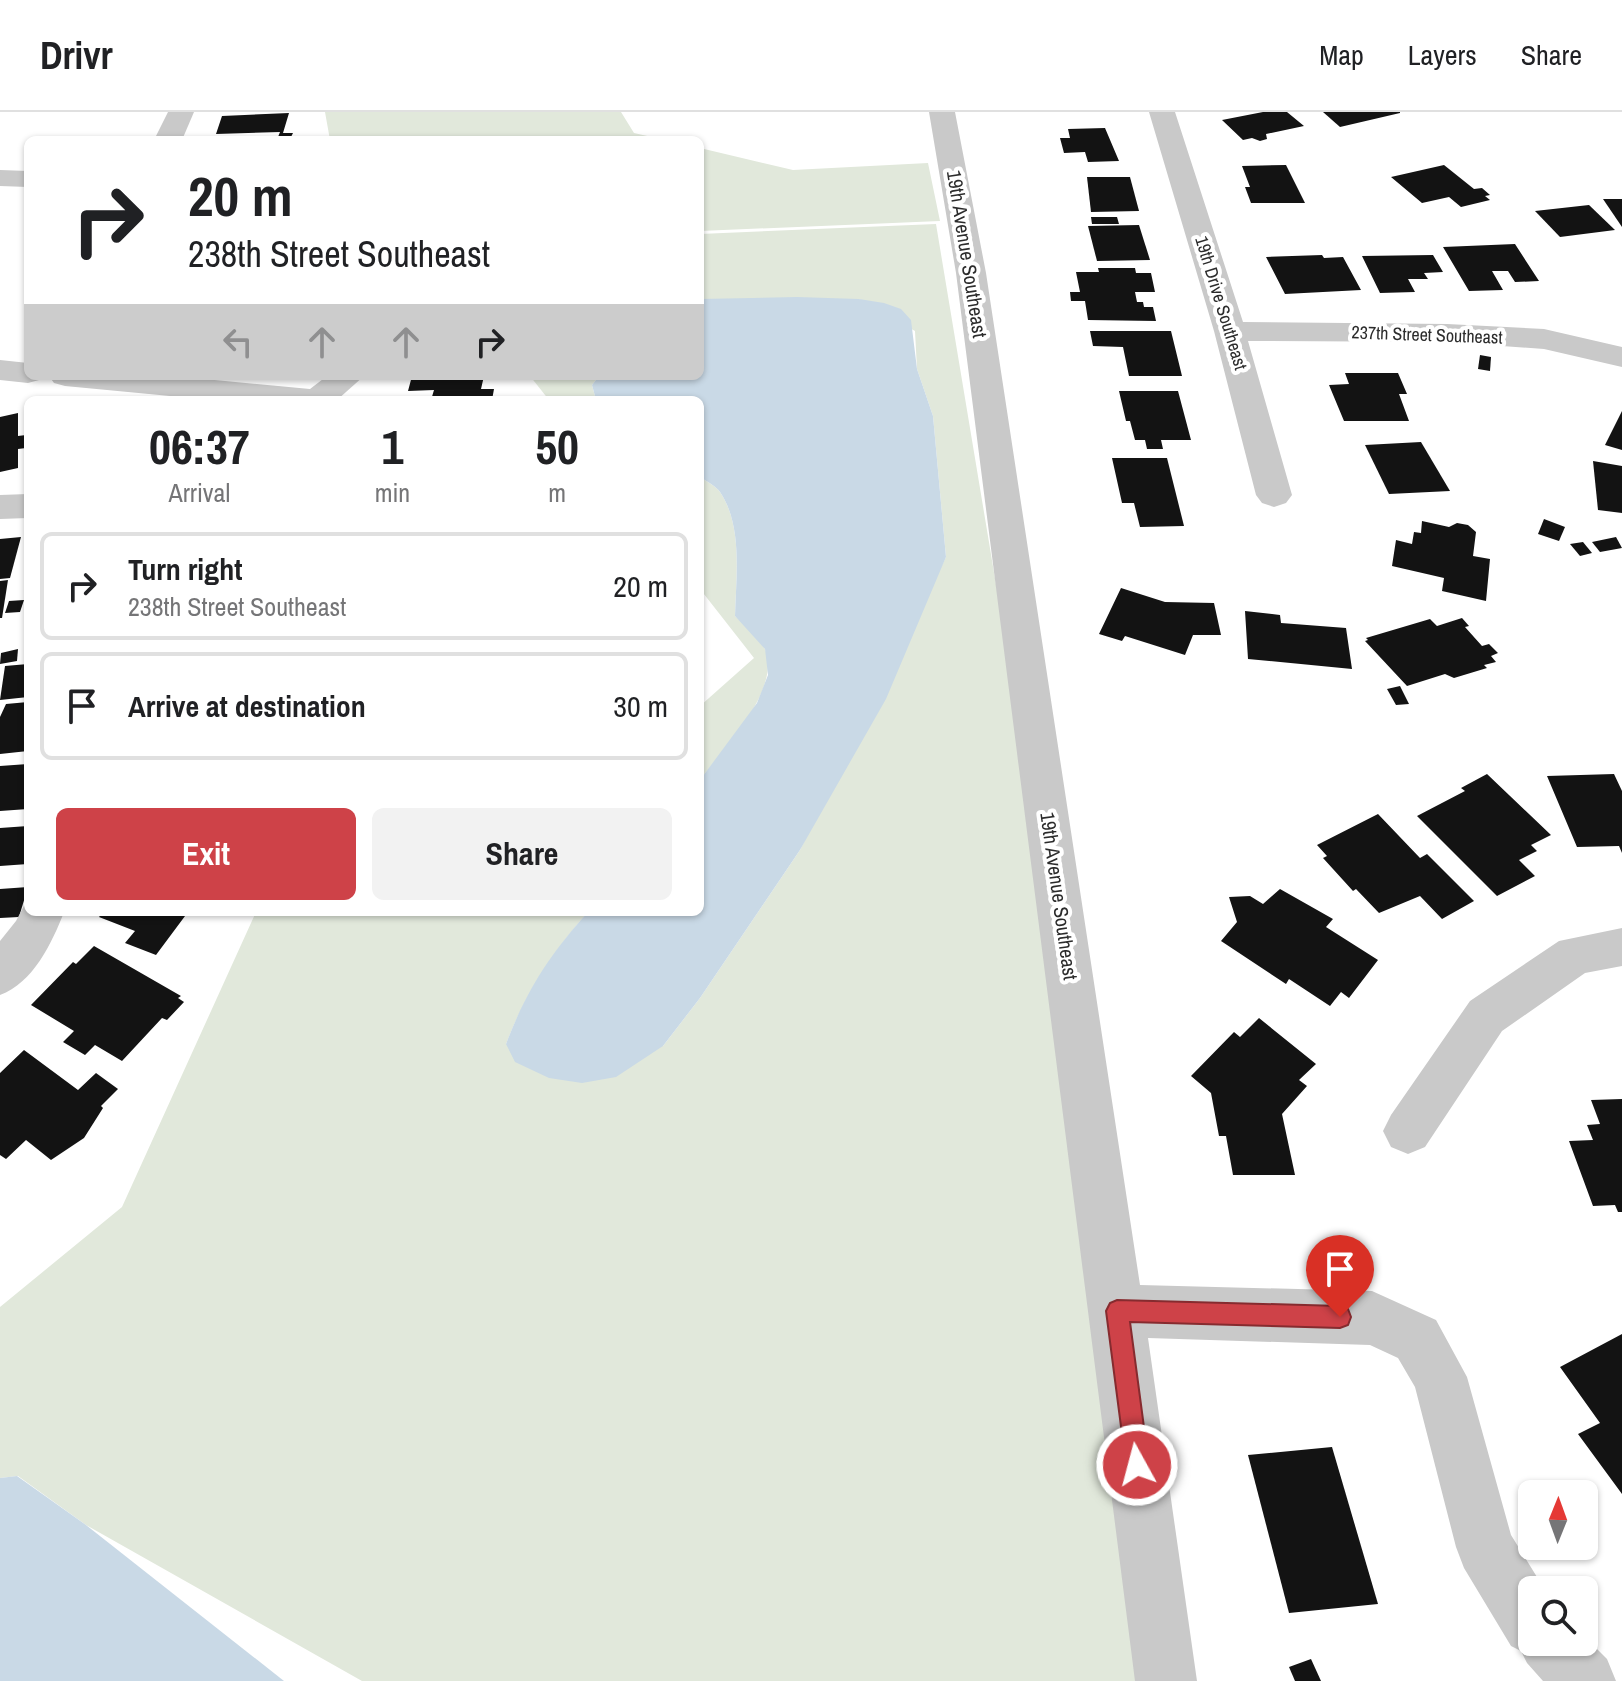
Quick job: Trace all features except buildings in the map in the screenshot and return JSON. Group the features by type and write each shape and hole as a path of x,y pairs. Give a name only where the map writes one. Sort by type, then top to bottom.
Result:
{"street":[{"path":"170,136 181,112"},
{"name":"19th Avenue Southeast","path":"942,112 971,273 1166,1681"},
{"name":"19th Drive Southeast","path":"1162,112 1230,331 1274,495"},
{"path":"0,178 24,179"},
{"name":"237th Street Southeast","path":"1230,331 1447,333 1544,339 1622,357"},
{"path":"0,370 24,373"},
{"path":"124,380 272,390 300,396"},
{"path":"323,396 343,380"},
{"path":"0,507 24,506"},
{"path":"0,975 34,932 40,916"},
{"path":"1408,1131 1486,1016 1575,955 1622,947"},
{"path":"1117,1311 1372,1318 1417,1339 1440,1377 1485,1547 1518,1602"},
{"path":"1561,1656 1585,1681"}],"shaded area":[{"path":"325,112 621,112 634,133 647,136 329,136"},
{"path":"704,149 793,170 928,163 940,221 704,231"},
{"path":"936,224 1117,1311 1166,1681 362,1681 86,1525 18,1476 0,1478 0,1307 122,1207 254,916 585,916 541,974 506,1044 663,1046 700,998 800,850 946,557 933,416 917,369 915,331 859,299 704,299 704,234"},
{"path":"533,380 596,380 592,385 595,396 546,396"},
{"path":"704,480 718,490 732,520 737,569 735,616 752,631 765,649 768,665 765,682 748,718 704,775 704,702 754,658 704,594"}],"water":[{"path":"704,299 859,299 901,309 911,320 917,369 933,416 946,557 886,699 800,850 700,998 663,1046 616,1077 582,1083 549,1078 515,1062 506,1044 531,990 551,958 585,916 704,916 704,775 757,703 768,675 765,649 735,616 737,569 732,520 718,490 704,480 704,396 595,396 592,385 596,380 704,380"},
{"path":"17,1476 86,1525 284,1681 0,1681 0,1478"}],"route":[{"path":"1137,1465 1117,1311 1340,1317"}]}
